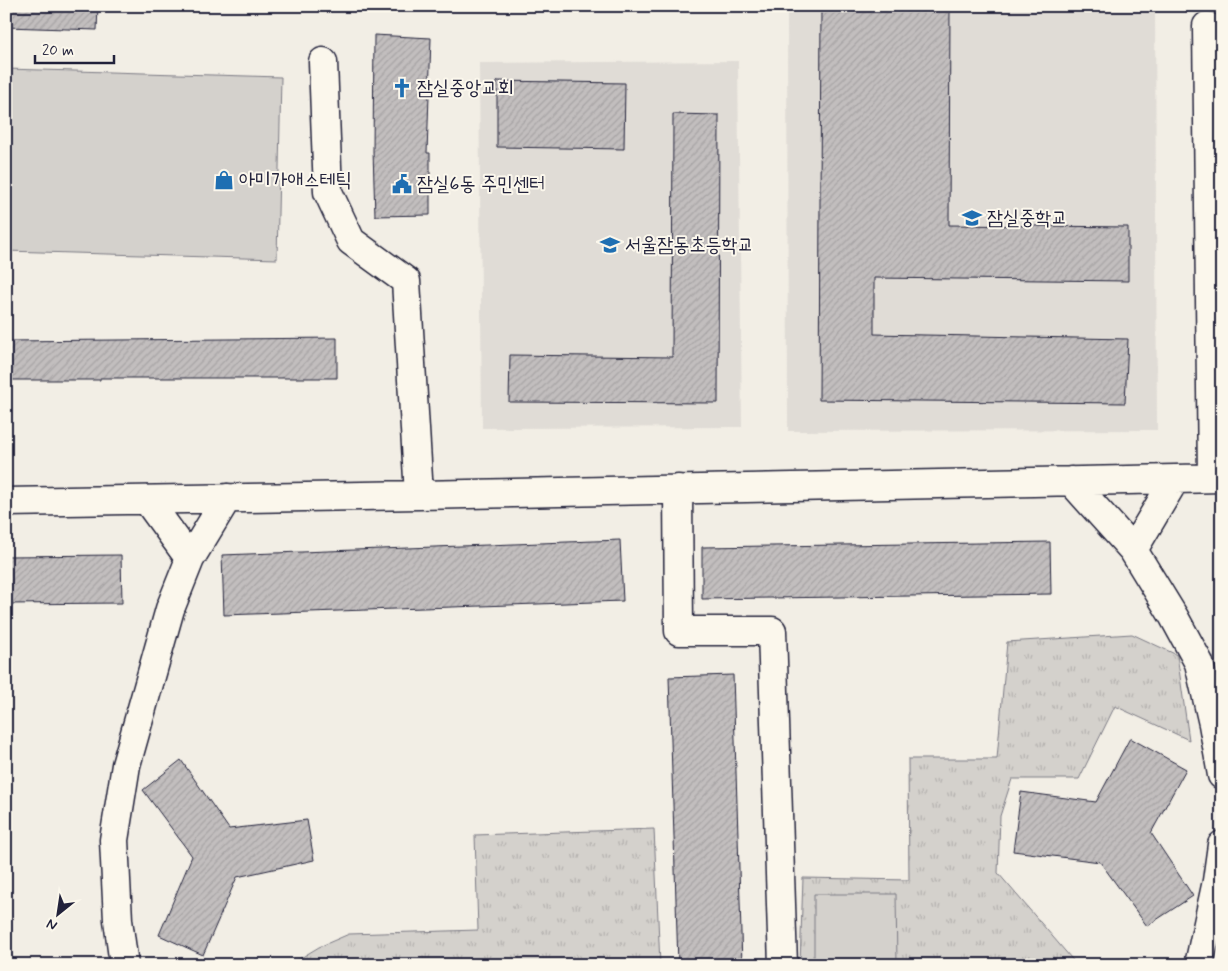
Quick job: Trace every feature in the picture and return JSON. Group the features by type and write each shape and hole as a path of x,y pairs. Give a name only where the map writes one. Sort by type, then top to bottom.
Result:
{"lane":[{"path":"6,502 1217,478 1207,26"},
{"path":"323,62 328,192 351,242 406,281 419,495"},
{"path":"1133,550 1175,479"},
{"path":"1070,481 1133,550 1174,617 1199,663 1222,775"},
{"path":"678,489 679,631 772,631 783,965"},
{"path":"124,965 116,891 114,840 126,765 170,609 190,560 228,498"},
{"path":"147,500 190,560"},
{"path":"1198,965 1217,881 1222,845"}],"shaded area":[{"name":"잠실중학교","path":"787,6 1155,6 1157,430 788,431"},
{"name":"서울잠동초등학교","path":"738,61 742,427 482,428 479,63"}],"green space":[{"path":"6,69 281,77 277,259 6,251"},
{"path":"1132,634 1177,655 1189,740 1115,706 1079,779 1012,779 1000,816 998,873 1077,965 800,965 803,878 909,880 908,759 997,759 1007,642"},
{"path":"654,829 660,965 289,965 319,947 349,934 478,930 475,835"},
{"path":"814,894 896,894 897,965 814,965"}],"building":[{"path":"6,6 98,6 97,30 6,27"},
{"path":"821,6 950,6 949,225 1128,227 1128,281 874,278 874,334 1128,339 1125,403 819,400"},
{"path":"374,35 431,38 427,153 430,153 430,215 375,216 373,151"},
{"path":"497,81 625,83 624,149 497,147"},
{"path":"673,114 719,115 718,403 509,402 510,355 672,357"},
{"path":"337,338 337,378 6,380 6,341"},
{"path":"620,540 623,601 224,615 222,555"},
{"path":"1050,542 1051,594 702,599 702,547"},
{"path":"121,555 122,603 6,604 6,556"},
{"path":"733,675 742,965 678,965 669,677"},
{"path":"1130,738 1186,769 1151,833 1193,896 1147,926 1100,862 1013,851 1021,792 1096,802"},
{"path":"181,760 229,829 307,820 314,860 237,877 203,955 159,935 192,856 143,790"}],"place":[{"name":"잠실중앙교회","path":"402,88"},
{"name":"아미가애스테틱","path":"224,180"},
{"name":"잠실6동 주민센터","path":"402,184"},
{"name":"잠실중학교","path":"972,218"},
{"name":"서울잠동초등학교","path":"610,245"}]}
